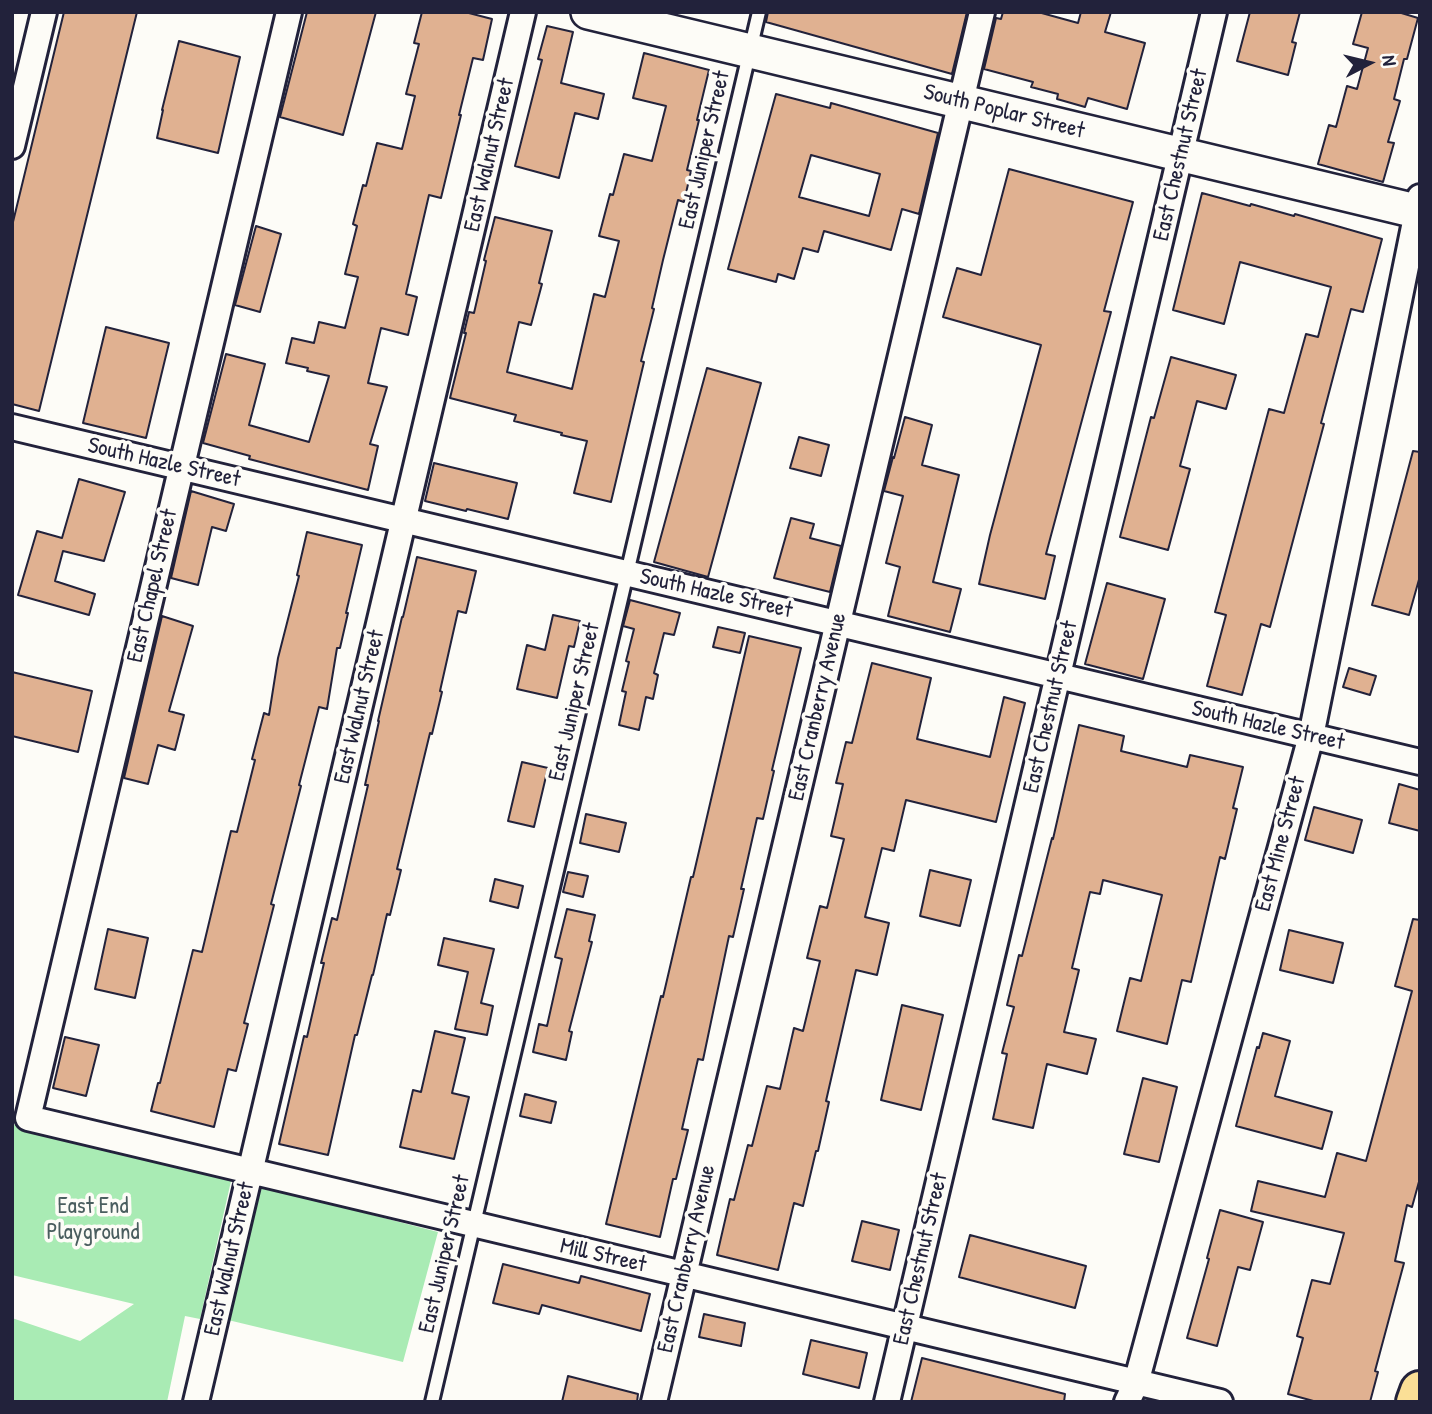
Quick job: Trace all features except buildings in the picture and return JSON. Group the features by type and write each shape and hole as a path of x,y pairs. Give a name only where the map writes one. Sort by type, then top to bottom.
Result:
{"highway":[{"path":"1416,1402 1420,1391"}],"main road":[{"name":"South Poplar Street","path":"588,12 1181,155 1418,207"}],"street":[{"path":"12,146 44,12"},
{"name":"East Chapel Street","path":"28,1118 289,12"},
{"name":"East Walnut Street","path":"196,1402 523,12"},
{"name":"East Cranberry Avenue","path":"654,1402 982,12"},
{"name":"East Chestnut Street","path":"887,1402 1214,12"},
{"name":"East Mine Street","path":"1131,1392 1311,736 1418,207"},
{"name":"South Hazle Street","path":"12,427 1420,762"},
{"name":"Mill Street","path":"28,1118 904,1327 1131,1392 1220,1402"}],"lane":[{"name":"East Juniper Street","path":"432,1402 759,12"}],"green space":[{"name":"East End Playground","path":"12,1124 231,1181 200,1319 185,1316 167,1402 12,1402 12,1318 80,1341 134,1304 12,1275"},
{"path":"260,1186 438,1232 403,1362 228,1320"}]}
